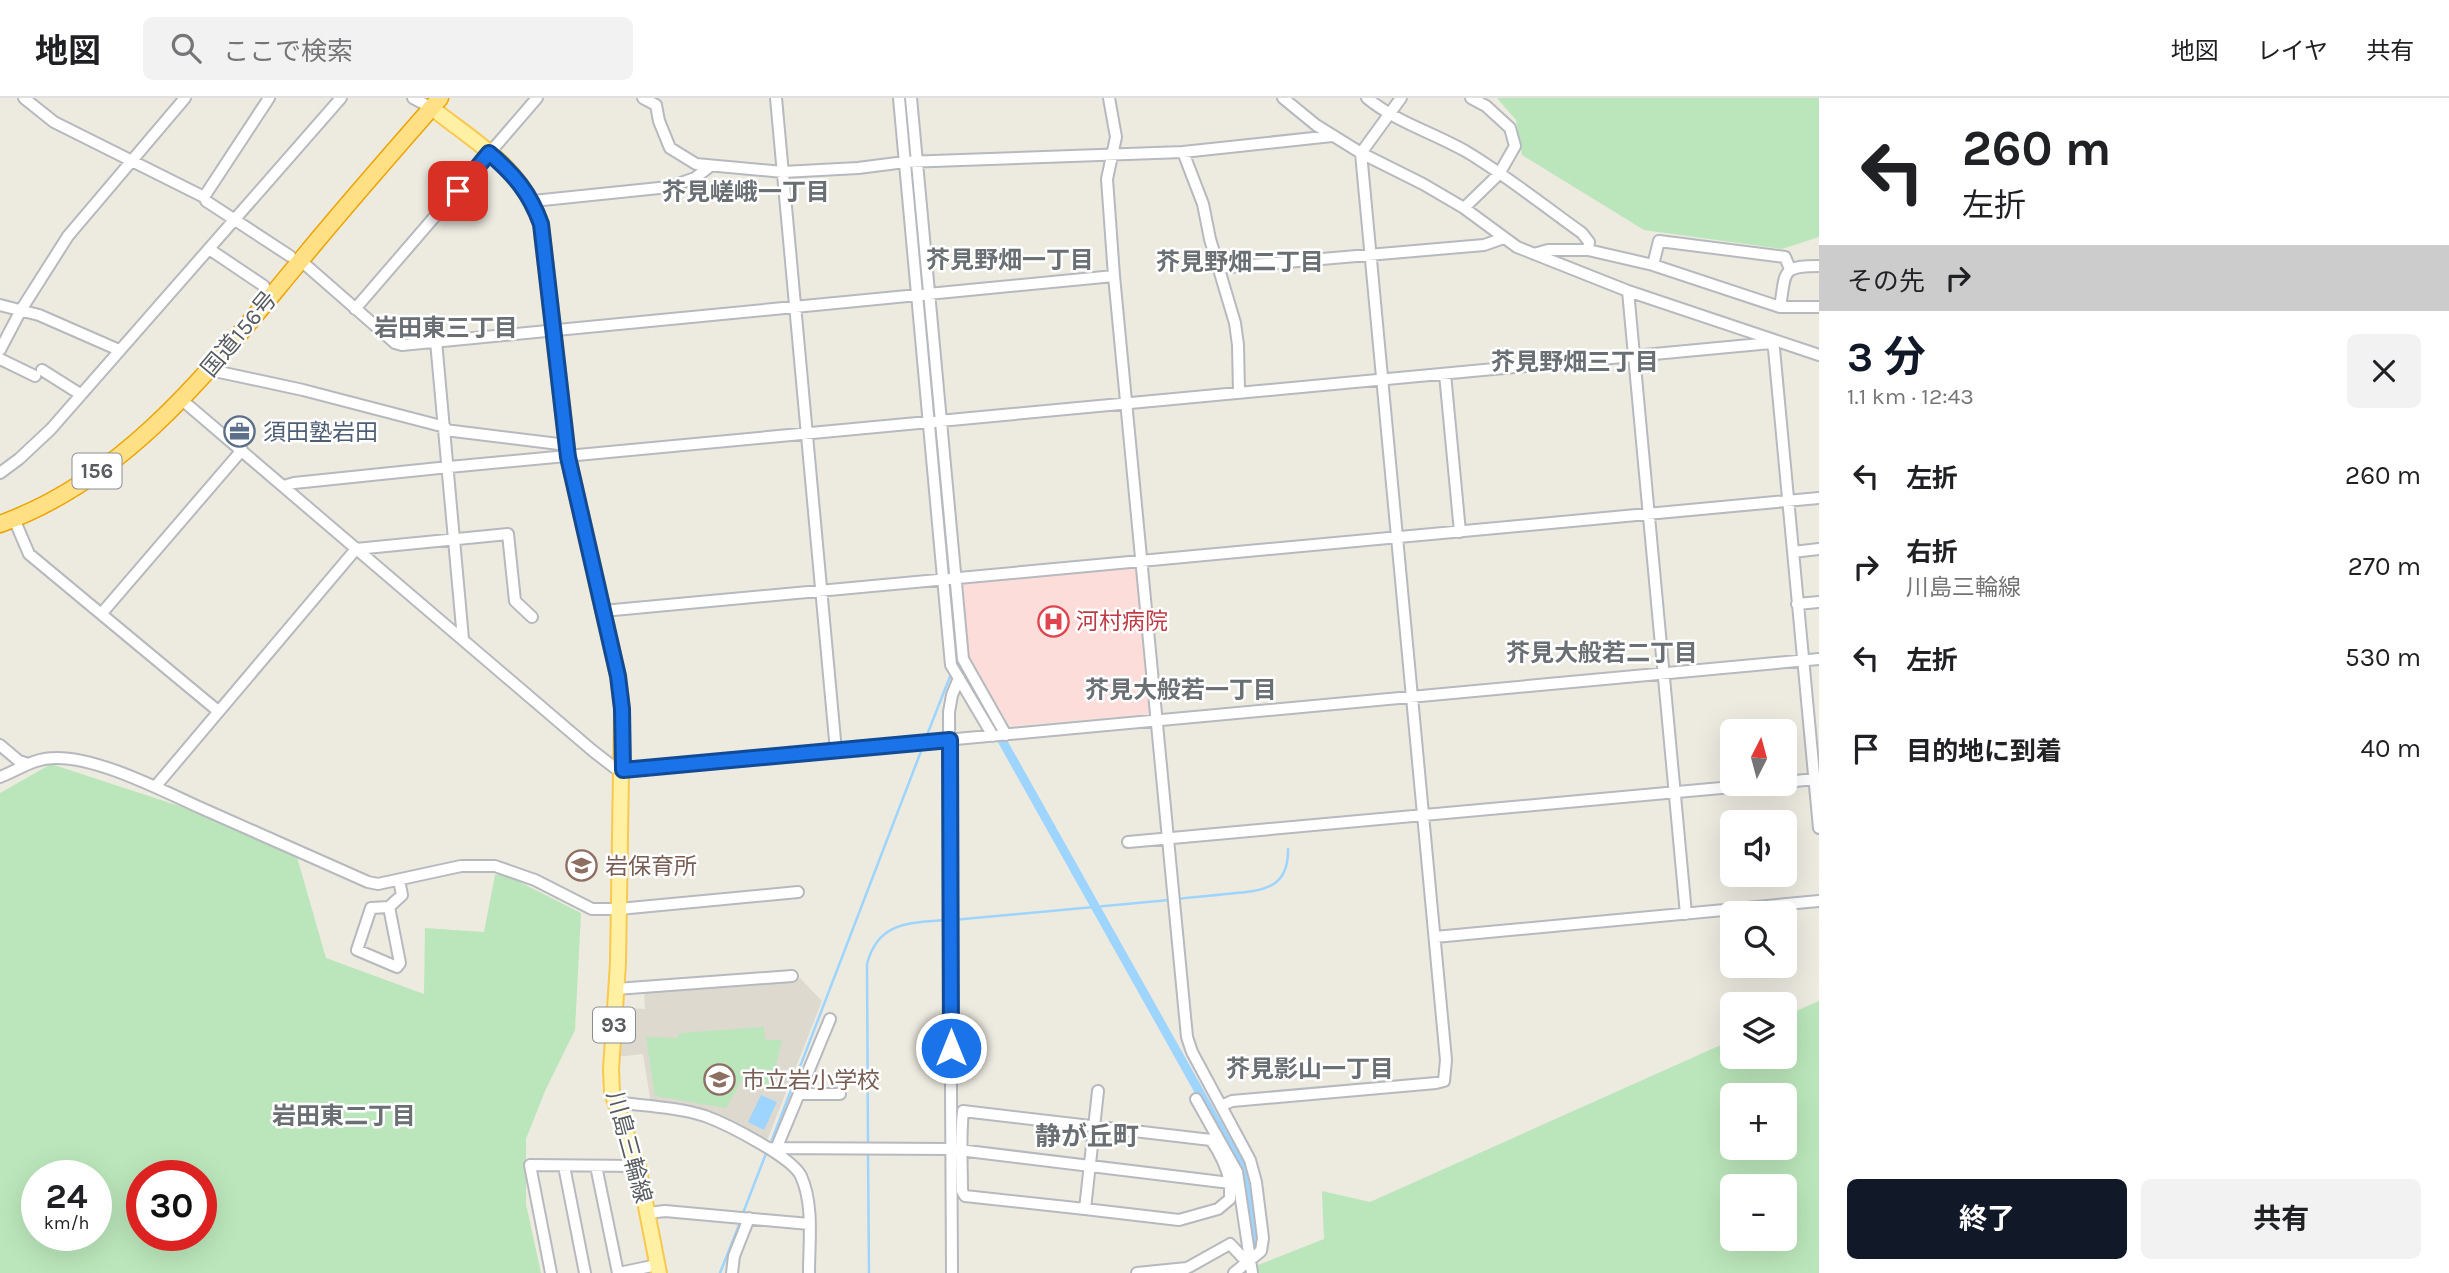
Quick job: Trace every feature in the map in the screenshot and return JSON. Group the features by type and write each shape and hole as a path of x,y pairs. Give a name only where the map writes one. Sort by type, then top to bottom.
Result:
{"highway":[{"name":"国道156号","path":"7,521 72,489 141,438 182,400 210,370 295,258 433,101"}],"main road":[{"name":"川島三輪線","path":"433,101 510,171 533,201 541,224 567,451 618,676 622,709 623,770 611,1069 614,1102 638,1166 658,1269"}],"street":[{"path":"24,98 54,122 204,197 269,98"},
{"path":"0,351 21,310 68,236 185,98"},
{"path":"0,473 51,429 341,98"},
{"path":"413,98 433,101"},
{"path":"355,309 537,98"},
{"path":"643,98 656,105 659,121 670,148 696,164 783,172 911,162 1183,152 1332,136"},
{"path":"776,98 836,751"},
{"path":"899,98 911,162 929,295 963,659 1006,735"},
{"path":"911,98 916,297 951,665 993,736"},
{"path":"1109,98 1116,137 1107,180 1114,276 1187,1037 1192,1052 1250,1160 1256,1182 1263,1238 1261,1251 1234,1273"},
{"path":"1283,98 1332,136 1464,208 1517,247 1628,291 1819,355"},
{"path":"1367,98 1390,113 1467,152 1499,174 1582,233 1589,242 1588,250"},
{"path":"1221,1106 1232,1101 1444,1081 1446,1060 1435,937 1361,153 1401,98"},
{"path":"1464,208 1499,174 1515,146 1510,128 1486,106 1471,98"},
{"path":"1183,152 1203,204 1234,323 1238,345 1239,392"},
{"path":"533,201 669,187 695,178 709,167"},
{"path":"206,201 295,258 396,343 402,345 1114,276"},
{"path":"1218,268 1484,245 1504,238"},
{"path":"1653,265 1659,242 1785,257 1790,269"},
{"path":"209,249 264,286"},
{"path":"1535,254 1548,250 1588,250 1653,265 1780,307 1819,307"},
{"path":"1780,307 1786,274 1790,269 1796,266 1819,266"},
{"path":"1628,291 1686,914"},
{"path":"0,305 39,315 119,349"},
{"path":"436,341 463,639"},
{"path":"284,486 567,451 806,434 1772,341"},
{"path":"1772,341 1819,828"},
{"path":"0,359 39,373 80,394"},
{"path":"210,370 303,390 445,429 567,451"},
{"path":"1445,374 1460,532"},
{"path":"182,400 593,751 615,768 623,770 1819,659"},
{"path":"102,613 242,450"},
{"path":"603,611 1819,498"},
{"path":"7,521 29,554 218,711"},
{"path":"155,787 356,549 508,534 515,601 532,617"},
{"path":"1793,552 1819,549"},
{"path":"1797,604 1819,602"},
{"path":"960,678 952,695 949,712 951,1050 962,1191 965,1196 1179,1220 1218,1209 1230,1199 1230,1183 1196,1099"},
{"path":"0,745 25,763 56,758 76,760 155,787 368,882 378,884 461,866 495,866 535,880 592,909 618,909 798,892"},
{"path":"0,777 15,772 25,763"},
{"path":"1797,781 1815,779"},
{"path":"1128,842 1720,788"},
{"path":"389,907 400,963 397,967 357,950 371,908 389,907 402,895 399,880"},
{"path":"1435,937 1819,901"},
{"path":"616,989 792,976"},
{"path":"772,1148 799,1094 830,1019"},
{"path":"1085,1209 1098,1091"},
{"path":"799,1094 840,1094"},
{"path":"614,1102 706,1116 772,1148 796,1168 802,1178 809,1208 809,1273"},
{"path":"952,1273 957,1150 962,1111 1214,1138"},
{"path":"1214,1138 1237,1172 1248,1261 1252,1273"},
{"path":"772,1148 957,1150 1230,1183"},
{"path":"551,1273 530,1165 638,1166"},
{"path":"564,1166 585,1273"},
{"path":"596,1166 619,1273 658,1269"},
{"path":"648,1213 664,1211 809,1224"},
{"path":"732,1273 734,1256 749,1218"},
{"path":"1137,1273 1187,1268 1230,1244 1248,1261"}],"shaded area":[{"name":"河村病院","path":"1133,566 1138,568 1151,712 1010,726 967,657 961,583"},
{"name":"市立岩小学校","path":"800,978 822,1001 766,1143 711,1114 651,1104 643,1054 616,1057 620,1007 645,1009 644,991"}],"green space":[{"path":"1497,98 1819,98 1819,237 1782,249 1644,230 1522,155 1516,120"},
{"path":"51,764 216,818 268,831 297,857 326,958 424,994 425,928 484,932 495,875 504,874 581,913 575,1030 545,1091 526,1139 526,1204 541,1273 0,1273 0,793"},
{"path":"1819,1001 1819,1273 1257,1273 1258,1265 1324,1239 1322,1191 1370,1202 1720,1045 1720,1069 1797,1069 1797,1011"},
{"path":"764,1027 765,1040 782,1040 770,1090 742,1080 726,1108 655,1096 646,1037 677,1038 680,1033"}],"water":[{"path":"761,1095 777,1102 764,1130 748,1122"}],"waterway":[{"path":"936,445 958,662 1241,1166 1258,1246"},
{"path":"925,740 951,674"},
{"path":"770,1145 923,746"},
{"path":"1176,899 1250,892 1270,886 1278,881 1283,873 1288,849"},
{"path":"953,920 1169,900"},
{"path":"868,1144 867,964 872,950 887,932 908,924 946,920"},
{"path":"743,1213 767,1151"},
{"path":"868,1151 869,1273"},
{"path":"720,1273 741,1220"}],"place":[{"name":"須田塾岩田","path":"240,432"},
{"name":"河村病院","path":"1053,621"},
{"name":"岩保育所","path":"582,866"},
{"name":"市立岩小学校","path":"719,1080"}],"district":[{"name":"芥見嵯峨一丁目","path":"746,192"},
{"name":"芥見野畑一丁目","path":"1010,260"},
{"name":"芥見野畑二丁目","path":"1240,262"},
{"name":"岩田東三丁目","path":"446,328"},
{"name":"芥見野畑三丁目","path":"1575,362"},
{"name":"芥見大般若二丁目","path":"1602,653"},
{"name":"芥見大般若一丁目","path":"1181,690"},
{"name":"芥見影山一丁目","path":"1310,1069"},
{"name":"岩田東二丁目","path":"344,1116"},
{"name":"静が丘町","path":"1087,1136"}],"route":[{"path":"458,191 489,153 521,183 533,201 541,224 568,457 618,676 622,709 623,770 950,740 951,1048"}]}
